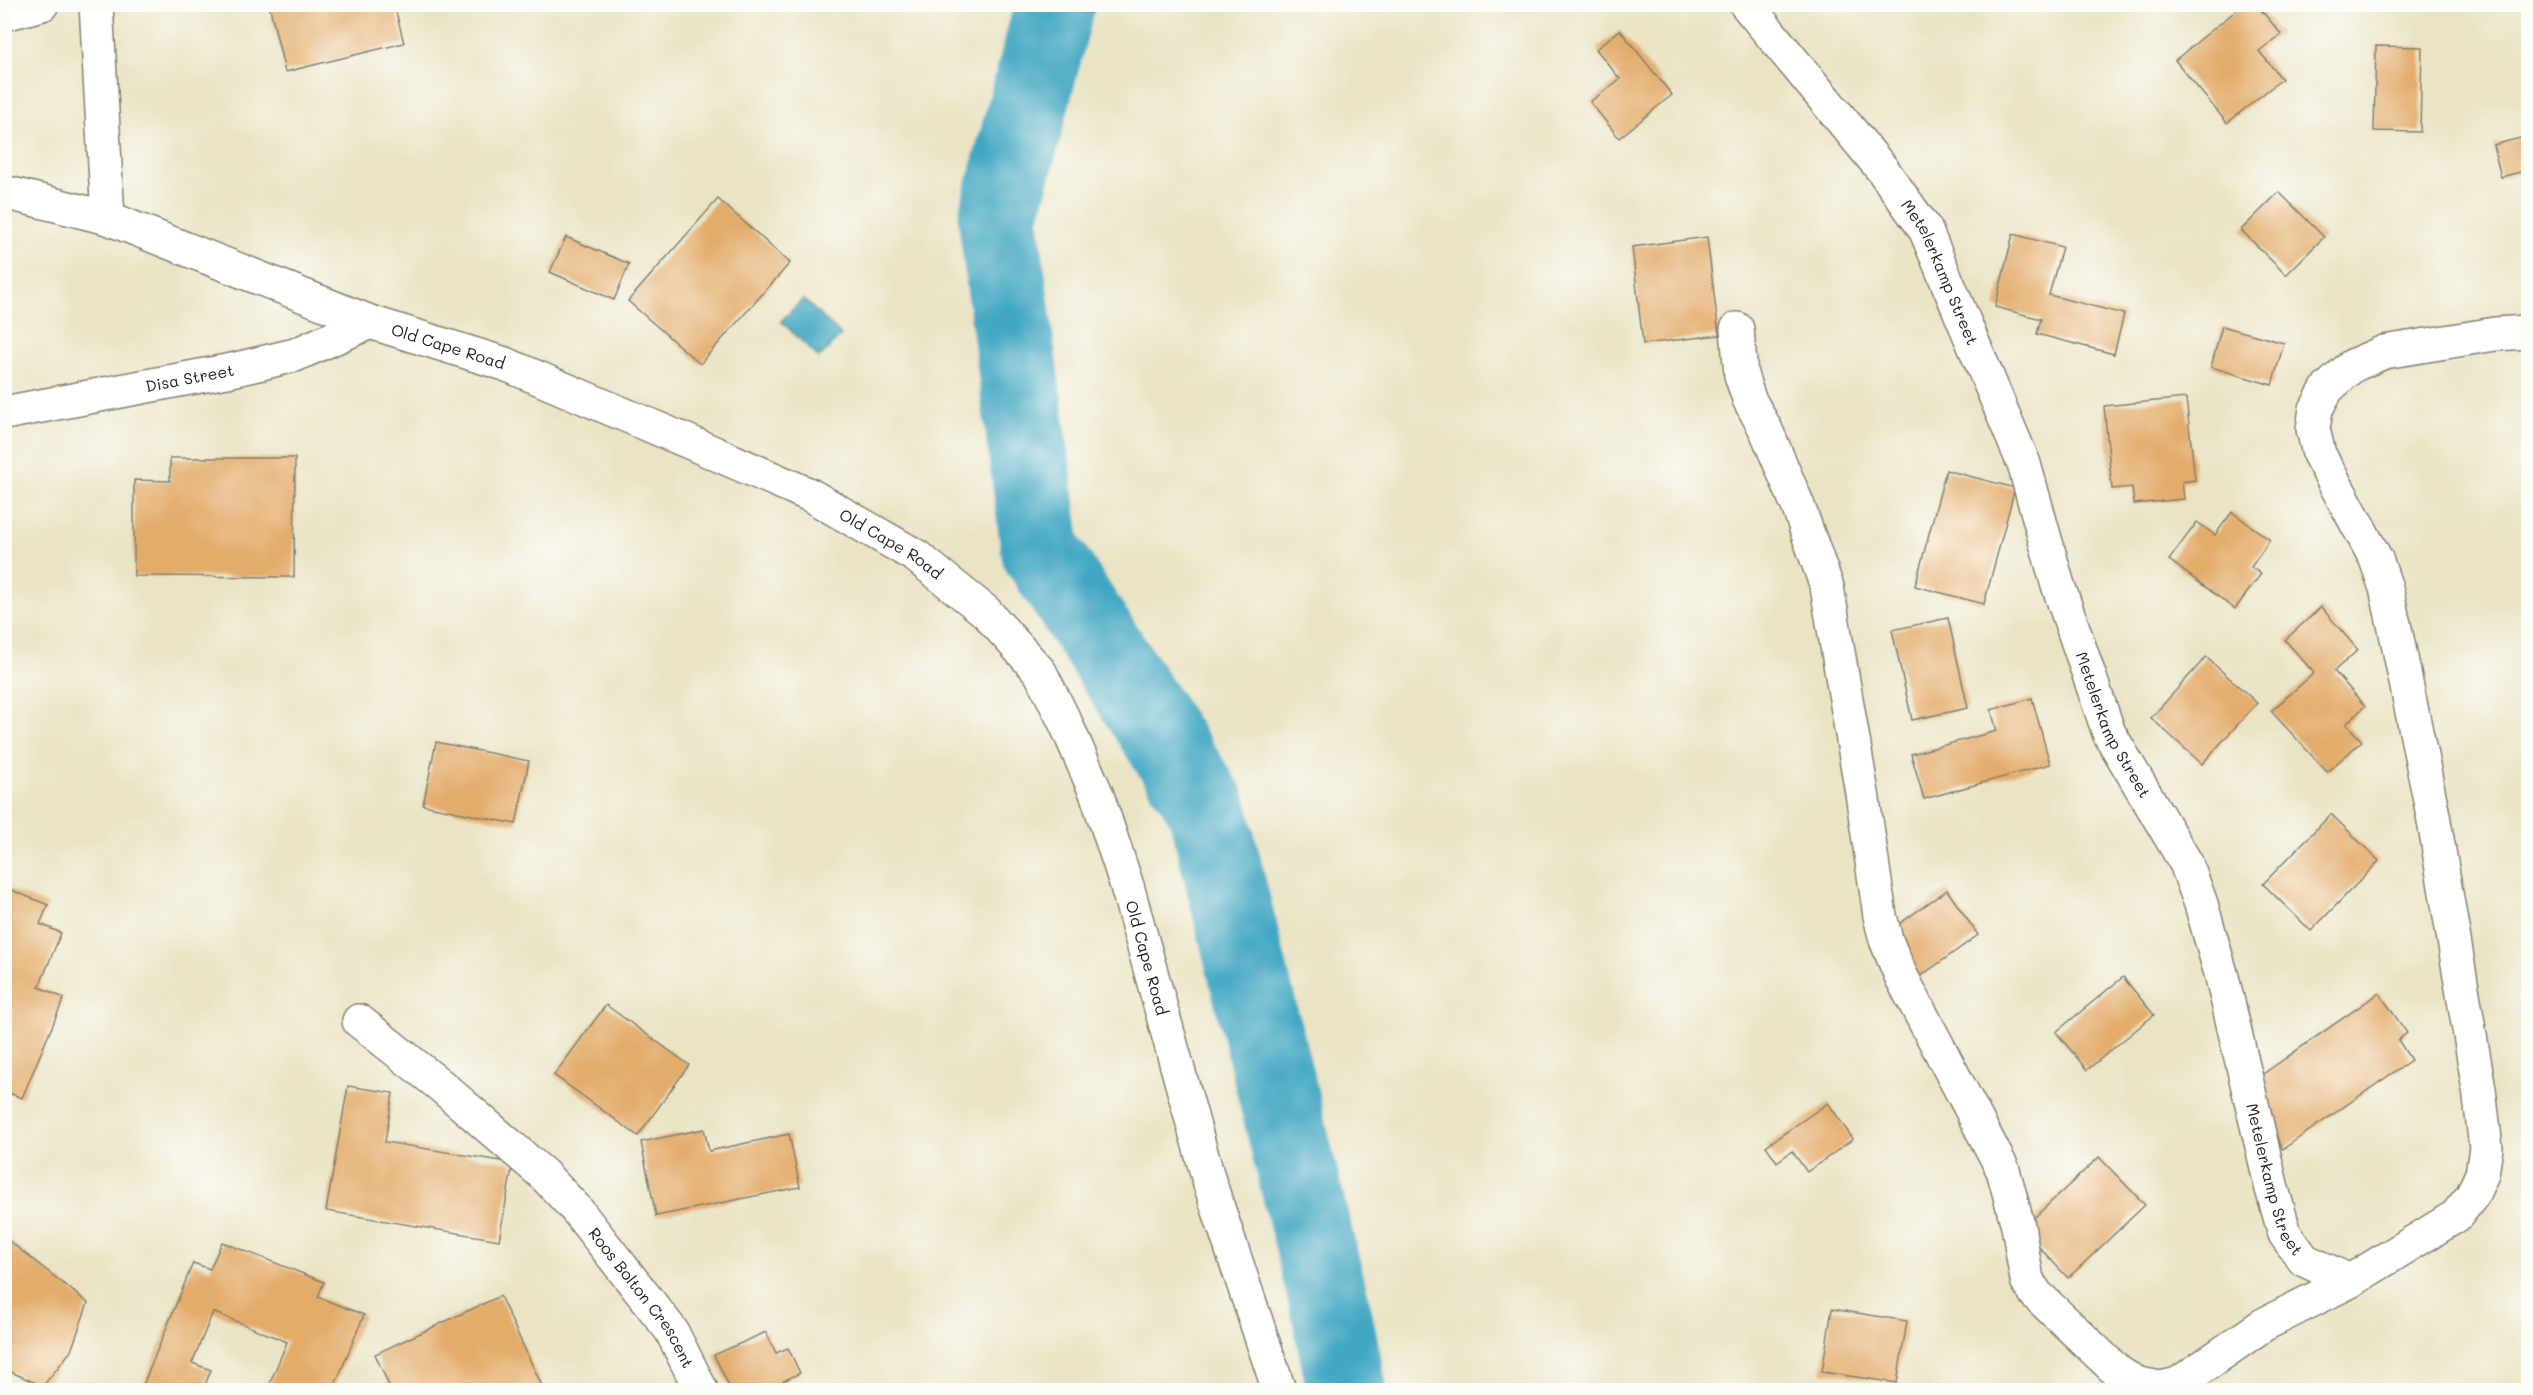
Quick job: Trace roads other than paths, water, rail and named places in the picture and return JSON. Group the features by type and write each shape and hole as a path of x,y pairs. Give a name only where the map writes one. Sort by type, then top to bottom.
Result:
{"street":[{"path":"4,14 42,4"},
{"path":"96,4 108,218"},
{"name":"Metelerkamp Street","path":"1746,4 1882,169 1925,230 2024,464 2057,582 2109,733 2186,863 2201,904 2222,977 2272,1189 2285,1234 2304,1260 2350,1281"},
{"name":"Old Cape Road","path":"4,192 108,218 370,322 505,364 810,495 916,556 986,612 1040,672 1066,724 1096,795 1119,863 1209,1181 1279,1390"},
{"name":"Disa Street","path":"4,413 232,370 295,355 370,322"},
{"path":"1737,329 1741,375 1749,399 1766,430 1798,506 1827,587 1880,916 1886,940 1901,976 2003,1170 2018,1226 2027,1280 2036,1294 2120,1374 2139,1384 2160,1388 2178,1384 2262,1325 2350,1281 2456,1216 2476,1189 2482,1174 2486,1148 2479,1089 2433,815 2393,618 2376,559 2319,454 2313,429 2316,409 2327,389 2352,366 2384,352 2495,334 2529,332"},
{"name":"Roos Bolton Crescent","path":"359,1021 449,1092 544,1175 576,1209 671,1330 701,1390"}],"water":[{"path":"803,299 841,335 819,358 781,321"}],"waterway":[{"path":"1055,4 998,219 1041,551 1207,807 1331,1310 1347,1390"}]}
